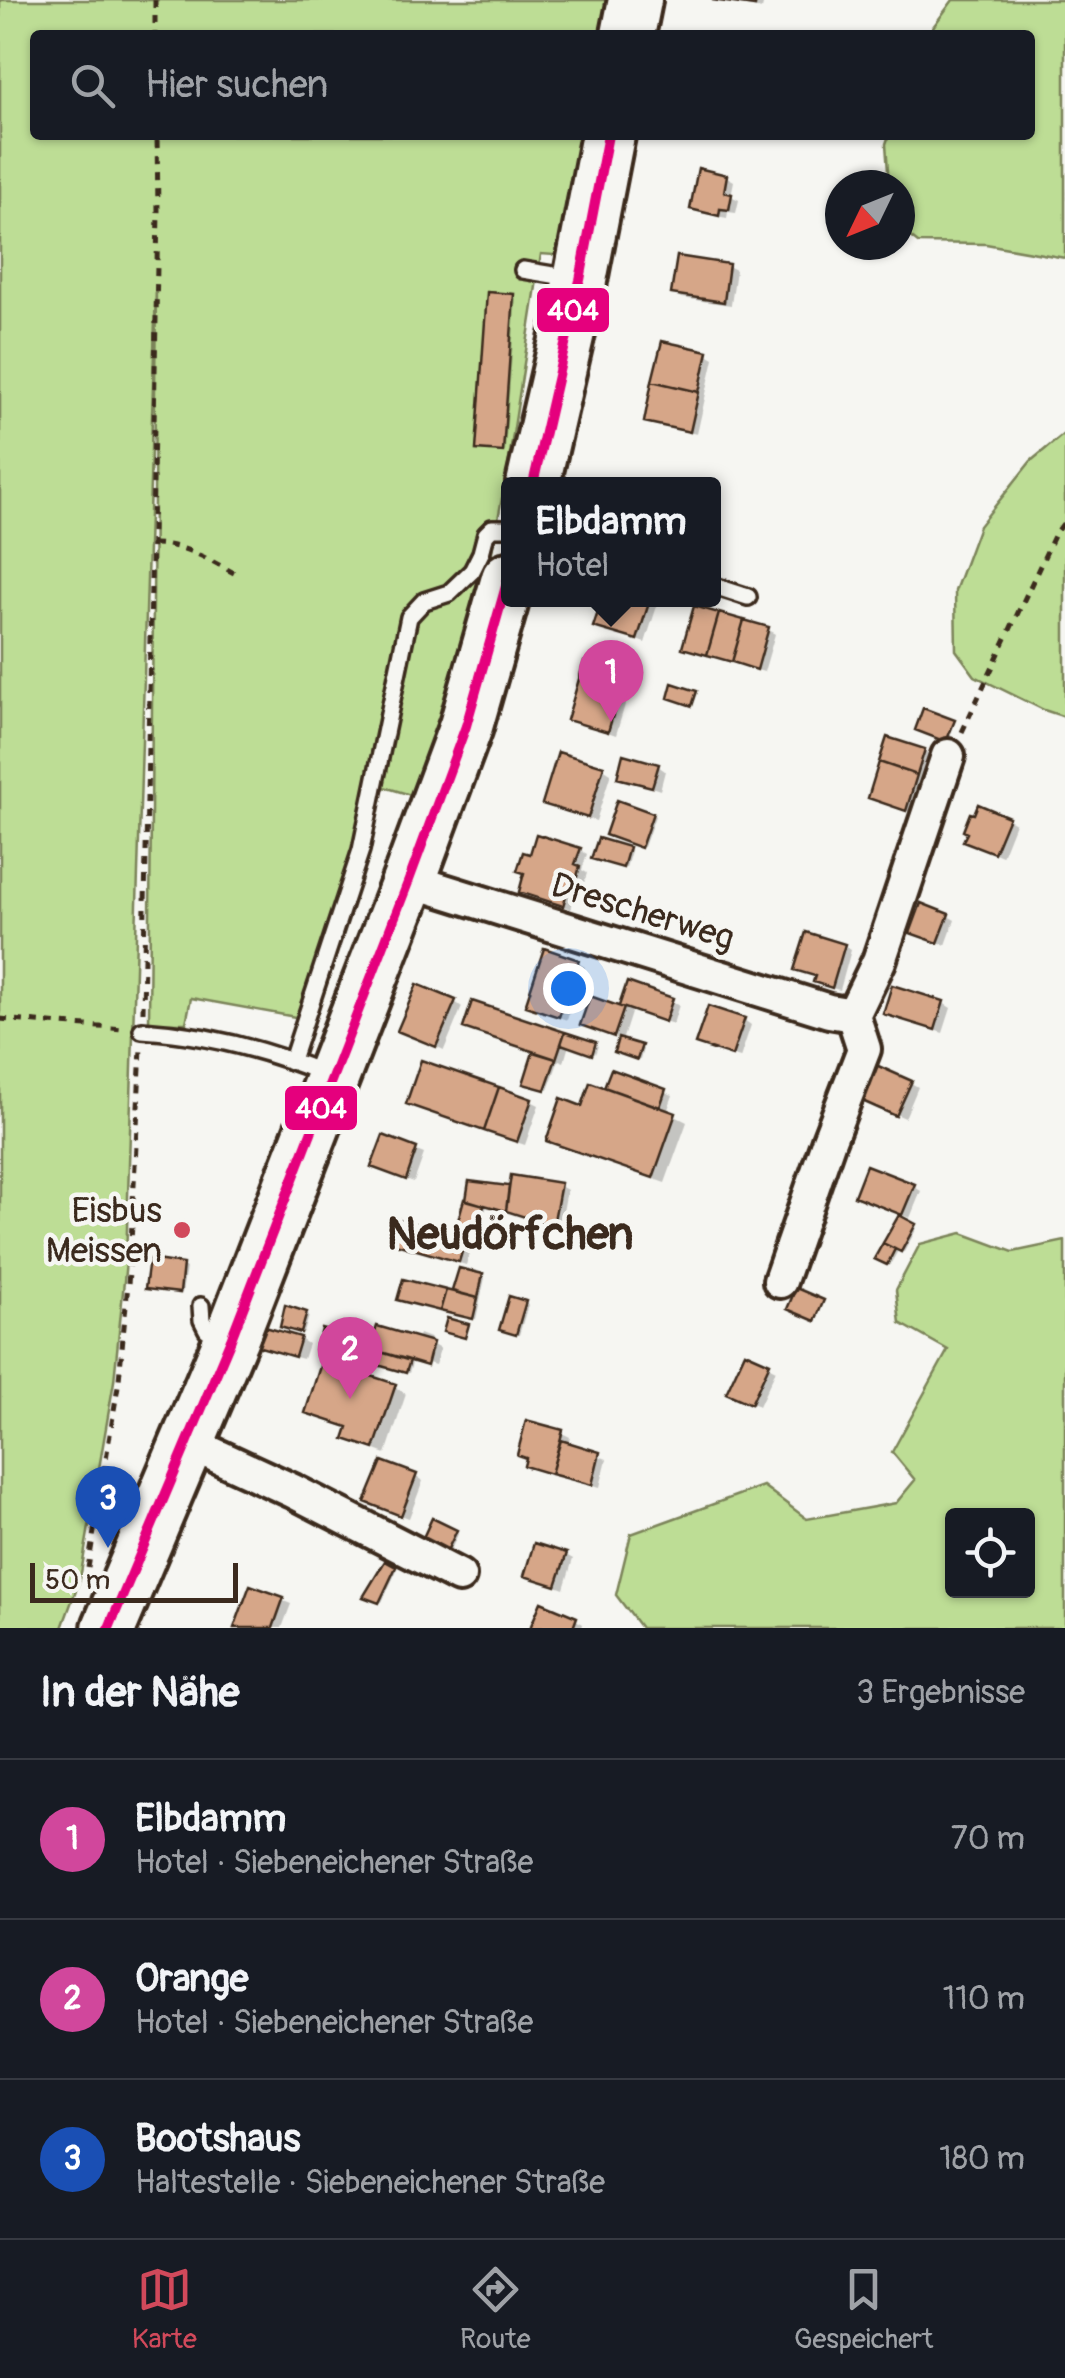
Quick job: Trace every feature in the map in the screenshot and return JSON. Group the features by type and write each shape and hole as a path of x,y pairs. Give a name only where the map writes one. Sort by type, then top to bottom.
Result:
{"main road":[{"path":"629,30 635,0"},
{"path":"535,477 607,140"},
{"path":"109,1628 189,1442 216,1322 313,1069 409,880 466,726 501,604"}],"street":[{"path":"780,1281 864,1049 854,1014 879,960 948,756"},
{"name":"Drescherweg","path":"409,880 829,1011 854,1014"},
{"path":"189,1442 293,1490 459,1576"}],"lane":[{"path":"523,270 580,280"},
{"path":"142,1030 187,1033 313,1069 409,617 424,601 449,593 472,571 486,534 492,528 501,528"},
{"path":"721,588 748,596"}],"path":[{"path":"155,0 155,30"},
{"path":"92,1554 121,1360 142,1030 157,140"},
{"path":"948,756 966,726 1054,536 1065,521"},
{"path":"152,544 186,550 238,576"},
{"path":"0,1019 142,1030"}],"green space":[{"path":"0,0 616,0 611,30 30,30 30,140 591,140 568,256 541,254 483,600 424,799 381,786 388,741 374,740 354,848 301,1018 191,998 186,1023 149,1023 156,287 126,1261 114,1381 80,1579 62,1628 0,1628"},
{"path":"953,0 1065,0 1065,258 986,244 918,243 915,170 888,170 887,140 1035,140 1035,30 931,30"},
{"path":"1065,433 1065,717 975,676 956,650 955,591 979,526 1031,461"},
{"path":"962,1233 1013,1252 1065,1241 1065,1628 641,1628 616,1595 631,1534 763,1486 807,1519 896,1503 915,1480 892,1452 948,1350 900,1323 896,1290 920,1244"}],"building":[{"path":"712,0 756,0 755,6"},
{"path":"698,168 727,175 724,192 732,194 729,210 720,209 719,216 690,209"},
{"path":"677,256 729,264 724,302 671,294"},
{"path":"487,292 514,294 503,452 476,450"},
{"path":"662,341 708,351 699,392 652,381"},
{"path":"652,381 699,392 690,432 644,422"},
{"path":"600,607 648,607 637,640 593,627"},
{"path":"694,607 719,613 707,655 682,648"},
{"path":"719,613 744,620 732,662 707,655"},
{"path":"744,620 769,627 757,670 732,662"},
{"path":"584,662 625,674 608,732 567,720"},
{"path":"672,683 697,691 692,706 668,698"},
{"path":"923,708 955,720 946,742 915,730"},
{"path":"887,737 925,749 917,775 879,762"},
{"path":"558,752 604,766 588,818 542,804"},
{"path":"623,754 659,764 652,787 617,778"},
{"path":"879,762 917,775 906,811 868,798"},
{"path":"617,800 653,813 641,848 605,835"},
{"path":"978,804 1009,817 994,853 963,841 970,813 974,814"},
{"path":"536,834 581,848 575,864 580,866 574,887 569,886 563,906 519,892 524,873 517,871 523,852 530,854"},
{"path":"598,838 629,847 623,868 591,859"},
{"path":"921,903 949,914 938,943 910,933"},
{"path":"806,932 845,944 832,988 813,982 815,976 794,970"},
{"path":"544,948 579,960 559,1017 525,1006"},
{"path":"627,982 673,998 665,1022 619,1006"},
{"path":"417,984 456,1000 436,1047 397,1031"},
{"path":"892,985 944,1001 935,1030 883,1014"},
{"path":"590,996 624,1008 614,1037 580,1025"},
{"path":"472,1001 565,1032 556,1059 463,1028"},
{"path":"708,1006 745,1018 732,1056 695,1044"},
{"path":"565,1032 596,1042 592,1055 561,1044"},
{"path":"618,1038 642,1045 637,1060 614,1052"},
{"path":"533,1052 556,1059 545,1090 523,1084"},
{"path":"421,1060 499,1087 484,1131 406,1104"},
{"path":"876,1065 912,1081 896,1116 860,1100"},
{"path":"611,1069 666,1089 660,1107 604,1087"},
{"path":"590,1082 676,1113 653,1178 546,1141 561,1098 582,1106"},
{"path":"499,1087 532,1099 517,1142 484,1131"},
{"path":"383,1135 417,1148 406,1180 371,1167"},
{"path":"866,1165 915,1184 902,1215 854,1196"},
{"path":"511,1175 561,1183 553,1226 506,1211"},
{"path":"469,1181 509,1186 506,1211 466,1200"},
{"path":"464,1199 484,1205 474,1241 454,1235"},
{"path":"899,1215 916,1224 901,1252 883,1243"},
{"path":"395,1218 466,1238 459,1262 388,1242"},
{"path":"883,1243 895,1249 887,1265 874,1259"},
{"path":"149,1259 183,1264 180,1293 145,1289"},
{"path":"459,1268 483,1274 478,1298 452,1291"},
{"path":"403,1279 446,1290 440,1311 397,1300"},
{"path":"796,1288 824,1300 815,1321 787,1309"},
{"path":"446,1290 478,1298 473,1319 440,1311"},
{"path":"509,1296 526,1301 516,1335 499,1330"},
{"path":"285,1305 307,1312 301,1333 280,1327"},
{"path":"447,1318 469,1324 465,1338 443,1332"},
{"path":"258,1325 301,1337 295,1357 253,1345"},
{"path":"377,1326 433,1342 427,1366 370,1349"},
{"path":"322,1329 350,1337 347,1349 319,1340"},
{"path":"370,1349 410,1360 406,1373 367,1362"},
{"path":"745,1352 770,1363 751,1404 726,1393"},
{"path":"322,1360 396,1384 374,1449 344,1439 348,1427 305,1413"},
{"path":"526,1420 563,1430 551,1474 524,1466 526,1458 517,1455"},
{"path":"561,1440 600,1452 592,1485 551,1474"},
{"path":"382,1461 417,1474 401,1516 365,1502"},
{"path":"432,1518 457,1530 446,1553 422,1540"},
{"path":"534,1543 567,1553 556,1586 524,1576"},
{"path":"385,1561 396,1567 379,1603 363,1597"},
{"path":"250,1585 284,1597 273,1628 234,1628"},
{"path":"541,1602 577,1617 573,1628 530,1628"}],"transit line":[{"name":"404","path":"535,477 607,140"},
{"name":"404","path":"109,1628 231,1339 409,880 466,726 501,604"}],"place":[{"name":"Elbdamm","path":"611,722"},
{"name":"Eisbus Meissen","path":"182,1230"},
{"name":"Orange","path":"350,1399"},
{"name":"Bootshaus","path":"108,1548"}],"district":[{"name":"Neudörfchen","path":"510,1233"}]}
